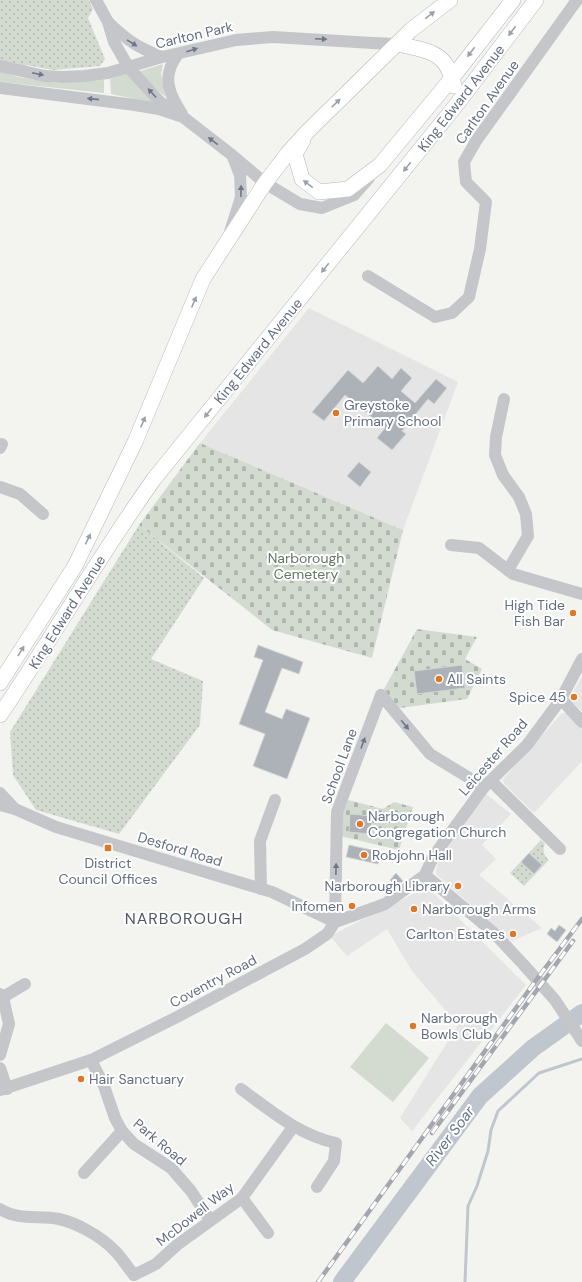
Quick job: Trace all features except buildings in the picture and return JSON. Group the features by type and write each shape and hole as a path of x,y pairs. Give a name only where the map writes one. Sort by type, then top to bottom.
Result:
{"main road":[{"name":"King Edward Avenue","path":"0,683 74,566 135,442 203,279 265,183 288,153 308,131 411,30 450,0"},
{"name":"King Edward Avenue","path":"308,131 295,154 302,179 319,192 348,189 380,165 452,78 513,0"},
{"name":"King Edward Avenue","path":"0,715 154,479 457,104 536,0"},
{"path":"398,44 432,52 444,62 452,78 457,104"}],"street":[{"path":"96,0 108,22 114,42 129,68 160,102 183,117 265,183 300,204 322,208 354,195 380,165"},
{"name":"Carlton Avenue","path":"368,276 435,317 452,313 469,297 480,249 486,202 466,182 464,162 476,141 578,0"},
{"path":"108,22 127,40 143,50 162,57"},
{"name":"Carlton Park","path":"0,66 45,76 62,78 108,73 162,57 177,55 202,47 236,40 273,37 398,44"},
{"path":"177,55 169,70 169,82 171,96 183,117"},
{"path":"0,88 134,105 159,109 183,117"},
{"path":"227,242 241,197 240,175 232,155"},
{"path":"504,399 496,437 495,455 503,475 519,497 526,514 528,536 508,570"},
{"path":"0,487 20,494 43,514"},
{"path":"451,544 479,548 513,574 582,594"},
{"name":"Leicester Road","path":"425,874 433,857 487,784 527,745 561,699 582,659"},
{"name":"School Lane","path":"335,922 337,812 381,695 430,754 487,784"},
{"path":"561,699 582,722"},
{"path":"487,784 560,849"},
{"name":"Desford Road","path":"0,793 15,809"},
{"path":"261,889 260,841 275,800"},
{"name":"Desford Road","path":"0,805 15,809 56,827 272,892 335,922"},
{"path":"335,922 385,904 425,874 493,932 542,984 564,1011 582,1041"},
{"name":"Coventry Road","path":"3,1090 91,1060 177,1017 305,949 328,934 335,922"},
{"path":"0,1055 9,1024 1,996 25,984"},
{"name":"Park Road","path":"91,1060 104,1086 115,1118 122,1131 134,1144 171,1168 191,1191 210,1220"},
{"path":"0,1068 3,1090"},
{"path":"241,1090 293,1127 325,1140 336,1142 334,1161 317,1187"},
{"name":"McDowell Way","path":"134,1279 156,1264 177,1245 210,1220 242,1198 293,1127"},
{"path":"84,1173 122,1131"},
{"path":"242,1198 268,1233"},
{"path":"0,1209 20,1217 60,1219 87,1230 113,1249 134,1279"}],"shaded area":[{"name":"Greystoke Primary School","path":"309,308 458,382 403,530 200,443"},
{"path":"582,676 582,711 569,700"},
{"path":"562,713 567,713 582,729 582,761 534,813 504,784 503,779"},
{"path":"485,793 511,814 482,845 496,859 479,875 542,928 512,941 436,874 437,864"},
{"path":"427,887 526,985 412,1131 400,1118 458,1025 412,971 387,929 347,956 330,936"}],"green space":[{"path":"0,0 89,0 93,9 88,18 105,59 100,66 53,70 26,65 22,69 0,62"},
{"path":"163,64 161,74 165,97 137,72"},
{"path":"0,71 18,77 58,83 104,80 104,93 0,82"},
{"path":"129,72 159,104 111,94 110,79"},
{"name":"Narborough Cemetery","path":"200,443 403,530 372,658 272,630 139,525"},
{"path":"139,525 204,578 151,659 203,681 200,725 119,834 36,810 13,775 10,732"},
{"path":"417,629 477,637 465,659 482,669 467,699 400,708 387,698 383,691"},
{"path":"344,799 383,809 394,802 413,807 399,850 340,836"},
{"path":"541,840 545,844 544,853 549,860 524,886 510,873"},
{"path":"386,1023 429,1058 393,1102 350,1067"}],"waterway":[{"name":"River Soar","path":"342,1282 480,1096 533,1048 582,1013"},
{"path":"465,1282 468,1206 477,1186 488,1151 491,1130 498,1111 539,1073 582,1059"}],"railway":[{"path":"318,1282 582,919"},
{"path":"432,1133 573,941"}],"place":[{"name":"Greystoke Primary School","path":"336,413"},
{"name":"High Tide Fish Bar","path":"573,613"},
{"name":"All Saints","path":"439,679"},
{"name":"Spice 45","path":"574,697"},
{"name":"Narborough Congregation Church","path":"360,824"},
{"name":"District Council Offices","path":"108,848"},
{"name":"Robjohn Hall","path":"364,855"},
{"name":"Narborough Library","path":"458,886"},
{"name":"Infomen","path":"352,906"},
{"name":"Narborough Arms","path":"414,909"},
{"name":"Carlton Estates","path":"513,934"},
{"name":"Narborough Bowls Club","path":"413,1026"},
{"name":"Hair Sanctuary","path":"81,1079"}],"district":[{"name":"NARBOROUGH","path":"184,918"}]}
